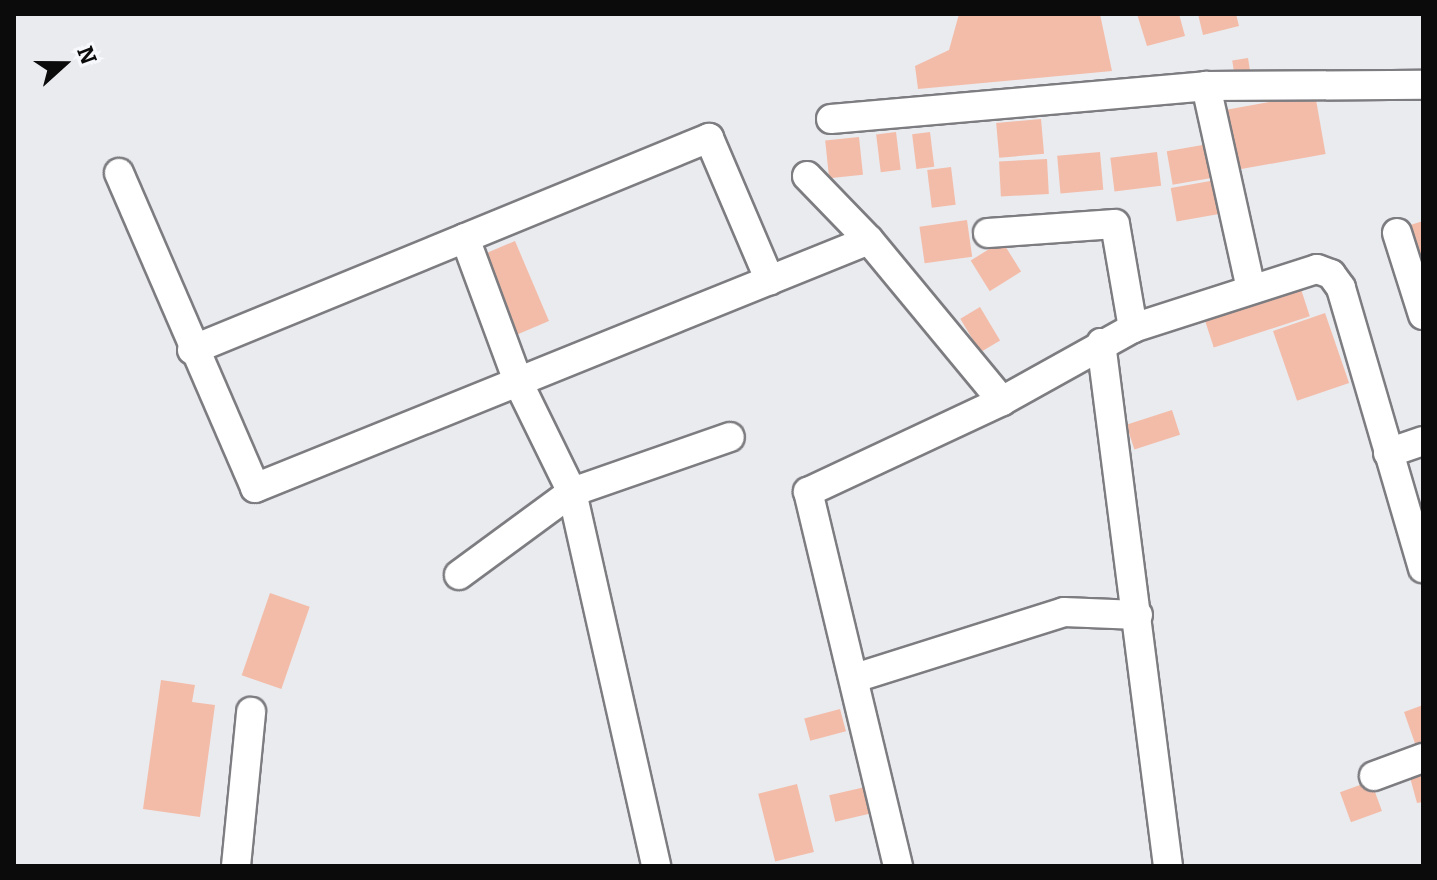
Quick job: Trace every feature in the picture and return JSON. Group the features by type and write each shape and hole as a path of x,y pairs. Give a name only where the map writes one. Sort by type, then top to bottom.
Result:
{"street":[{"path":"831,119 1206,86 1423,85"},
{"path":"1206,86 1251,289"},
{"path":"192,350 709,138 770,281"},
{"path":"119,173 192,350 255,488 519,384 869,240"},
{"path":"807,176 869,240 1002,401"},
{"path":"988,233 1115,224 1133,328"},
{"path":"1397,233 1423,315"},
{"path":"465,238 519,384 572,492 656,866"},
{"path":"898,866 808,492 1002,401 1101,343 1133,328 1317,269 1331,274 1341,288 1423,568"},
{"path":"1101,343 1168,866"},
{"path":"459,575 572,492 730,437"},
{"path":"1388,453 1423,441"},
{"path":"855,678 1064,612 1138,615"},
{"path":"236,866 251,712"},
{"path":"1374,776 1423,758"}],"building":[{"path":"959,14 1100,14 1112,71 918,89 915,66 949,50"},
{"path":"1137,14 1179,14 1185,36 1147,46"},
{"path":"1198,14 1236,14 1239,26 1203,35"},
{"path":"1248,58 1250,71 1234,73 1232,61"},
{"path":"1315,94 1326,154 1237,170 1226,110"},
{"path":"1041,119 1044,154 999,158 996,123"},
{"path":"896,132 901,170 881,172 876,134"},
{"path":"930,132 934,167 916,169 912,134"},
{"path":"859,137 863,175 829,178 825,141"},
{"path":"1214,143 1220,176 1173,185 1167,151"},
{"path":"1100,152 1103,190 1060,194 1057,156"},
{"path":"1157,152 1161,186 1114,191 1110,158"},
{"path":"1047,159 1049,194 1001,196 999,162"},
{"path":"951,167 956,205 932,208 927,170"},
{"path":"1216,180 1222,213 1177,221 1171,188"},
{"path":"967,220 972,257 925,263 919,227"},
{"path":"1423,221 1423,271 1401,228"},
{"path":"515,241 549,321 513,336 479,256"},
{"path":"1002,241 1021,272 990,291 971,261"},
{"path":"1299,283 1310,316 1214,347 1203,314"},
{"path":"980,307 1000,340 980,352 960,319"},
{"path":"1325,313 1349,383 1297,401 1273,331"},
{"path":"1172,410 1180,435 1134,450 1126,425"},
{"path":"270,593 310,607 281,689 242,675"},
{"path":"161,680 195,685 192,702 215,705 200,817 143,809"},
{"path":"1423,705 1423,750 1418,752 1404,712"},
{"path":"840,709 846,731 810,741 804,719"},
{"path":"1423,766 1423,802 1417,803 1408,770"},
{"path":"1371,781 1382,811 1351,822 1340,792"},
{"path":"797,784 814,852 775,862 758,794"},
{"path":"874,785 880,811 835,822 829,795"}]}
